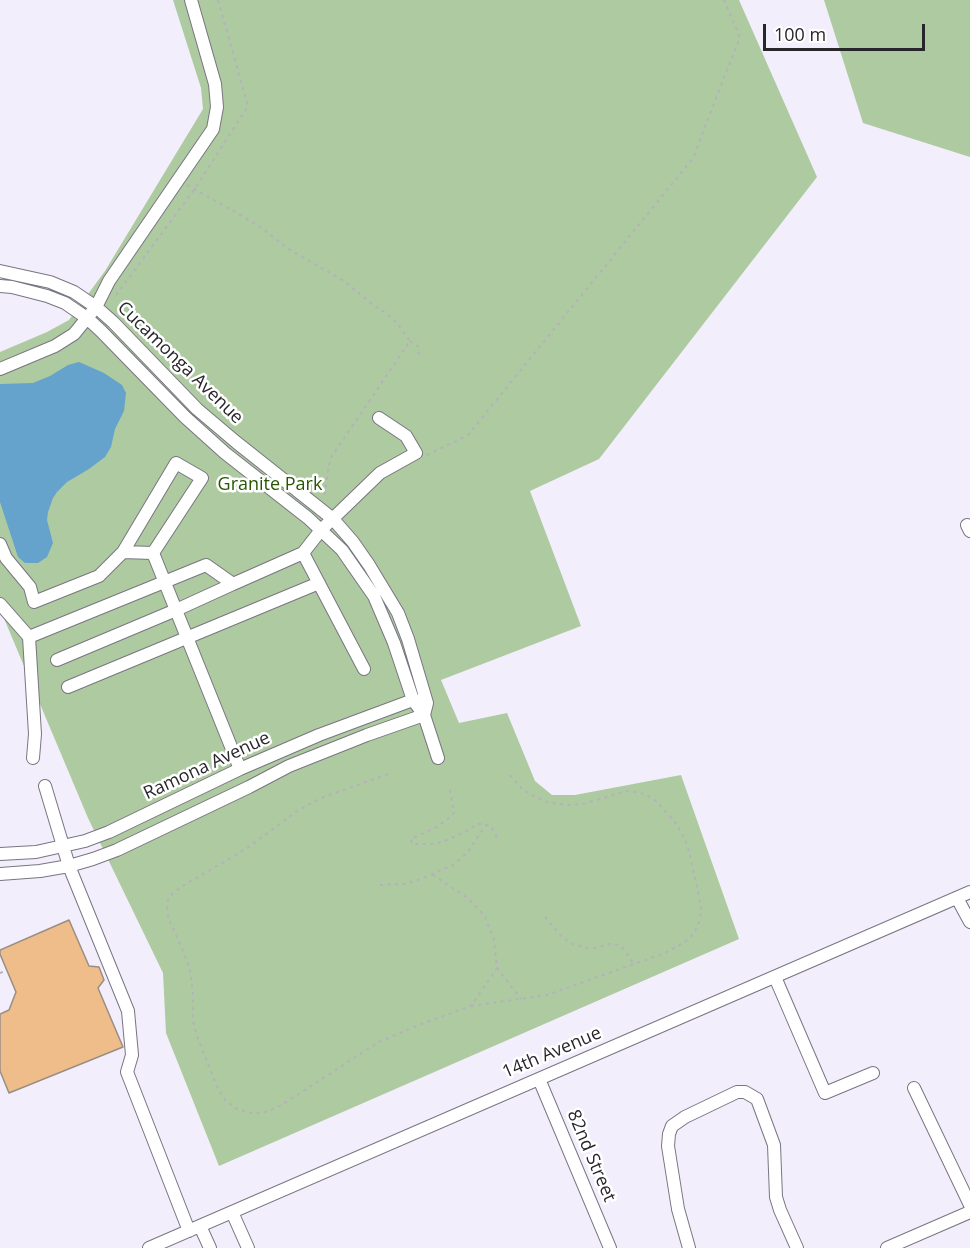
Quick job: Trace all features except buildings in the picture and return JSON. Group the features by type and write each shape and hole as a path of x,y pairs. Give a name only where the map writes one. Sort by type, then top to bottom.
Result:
{"street":[{"path":"0,369 54,346 74,334 96,307 109,281 213,129 217,106 215,84 191,0"},
{"name":"Cucamonga Avenue","path":"0,271 50,282 74,292 96,307 197,409 333,519 369,565 398,613 408,639 426,709"},
{"name":"Cucamonga Avenue","path":"0,286 47,296 65,303 87,318 185,417 225,453 308,518 342,550 374,596 394,643 413,700 426,709"},
{"path":"57,660 303,553 321,530 380,473 416,453 406,436 379,418"},
{"path":"0,544 6,558 30,587 34,602 99,576 123,552 176,463 202,478 153,553"},
{"path":"123,552 153,553"},
{"path":"153,553 240,769"},
{"path":"303,553 364,669"},
{"path":"29,637 206,565 233,584"},
{"path":"68,687 319,583"},
{"path":"0,604 29,637 35,734 33,758"},
{"name":"Ramona Avenue","path":"0,854 36,852 85,841 319,735 413,700"},
{"path":"426,709 438,758"},
{"name":"Ramona Avenue","path":"0,874 69,866 117,850 289,766 426,709"},
{"path":"45,786 69,866 128,1011 132,1055 127,1072 195,1228 210,1248"},
{"name":"14th Avenue","path":"149,1248 970,892"},
{"path":"957,898 970,922"},
{"path":"775,977 825,1093 873,1073"},
{"name":"82nd Street","path":"539,1079 610,1248"},
{"path":"914,1088 970,1205"},
{"path":"689,1248 678,1209 668,1146 669,1134 672,1126 685,1117 738,1092 745,1092 757,1100 774,1144 776,1197 797,1248"},
{"path":"232,1212 248,1248"},
{"path":"887,1248 906,1244 970,1212"}],"path":[{"path":"468,435 693,158 740,37 724,0"},
{"path":"179,179 194,190 262,228 287,248 344,281 397,323 410,341 418,346 419,358"},
{"path":"324,498 330,459 410,341"},
{"path":"388,774 321,798 297,811 246,849 183,885 168,900 169,919 191,975 193,1021 197,1036 217,1087 225,1100 235,1108 250,1113 263,1113 280,1106 377,1043 421,1024 471,1006 548,995 665,953 690,938 700,920 701,910 688,847 677,824 656,801 645,795 626,791 583,804 552,803 523,790 507,772"},
{"path":"450,790 454,812 452,816 435,828 411,839 412,844 435,844 453,838 478,824 487,824 493,828 499,841"},
{"path":"380,885 416,881 453,865 467,853 487,824"},
{"path":"433,875 478,908 494,939 497,968 521,999"},
{"path":"544,917 562,938 573,944 586,948 617,945 623,948 634,964"},
{"path":"471,1006 497,968"},
{"path":"0,973 7,970"}],"green space":[{"name":"Granite Park","path":"173,0 739,0 817,177 599,459 530,491 581,626 441,680 459,723 507,713 535,781 552,795 575,795 681,775 739,939 219,1166 166,1033 163,973 88,818 0,609 0,352 69,320 105,271 203,109 201,88"},
{"path":"824,0 970,0 970,157 863,123"}],"water":[{"path":"79,362 104,373 122,385 126,393 124,411 105,457 67,482 53,498 47,520 53,543 47,557 38,563 25,563 18,557 0,502 0,384 33,383 68,365"}]}
